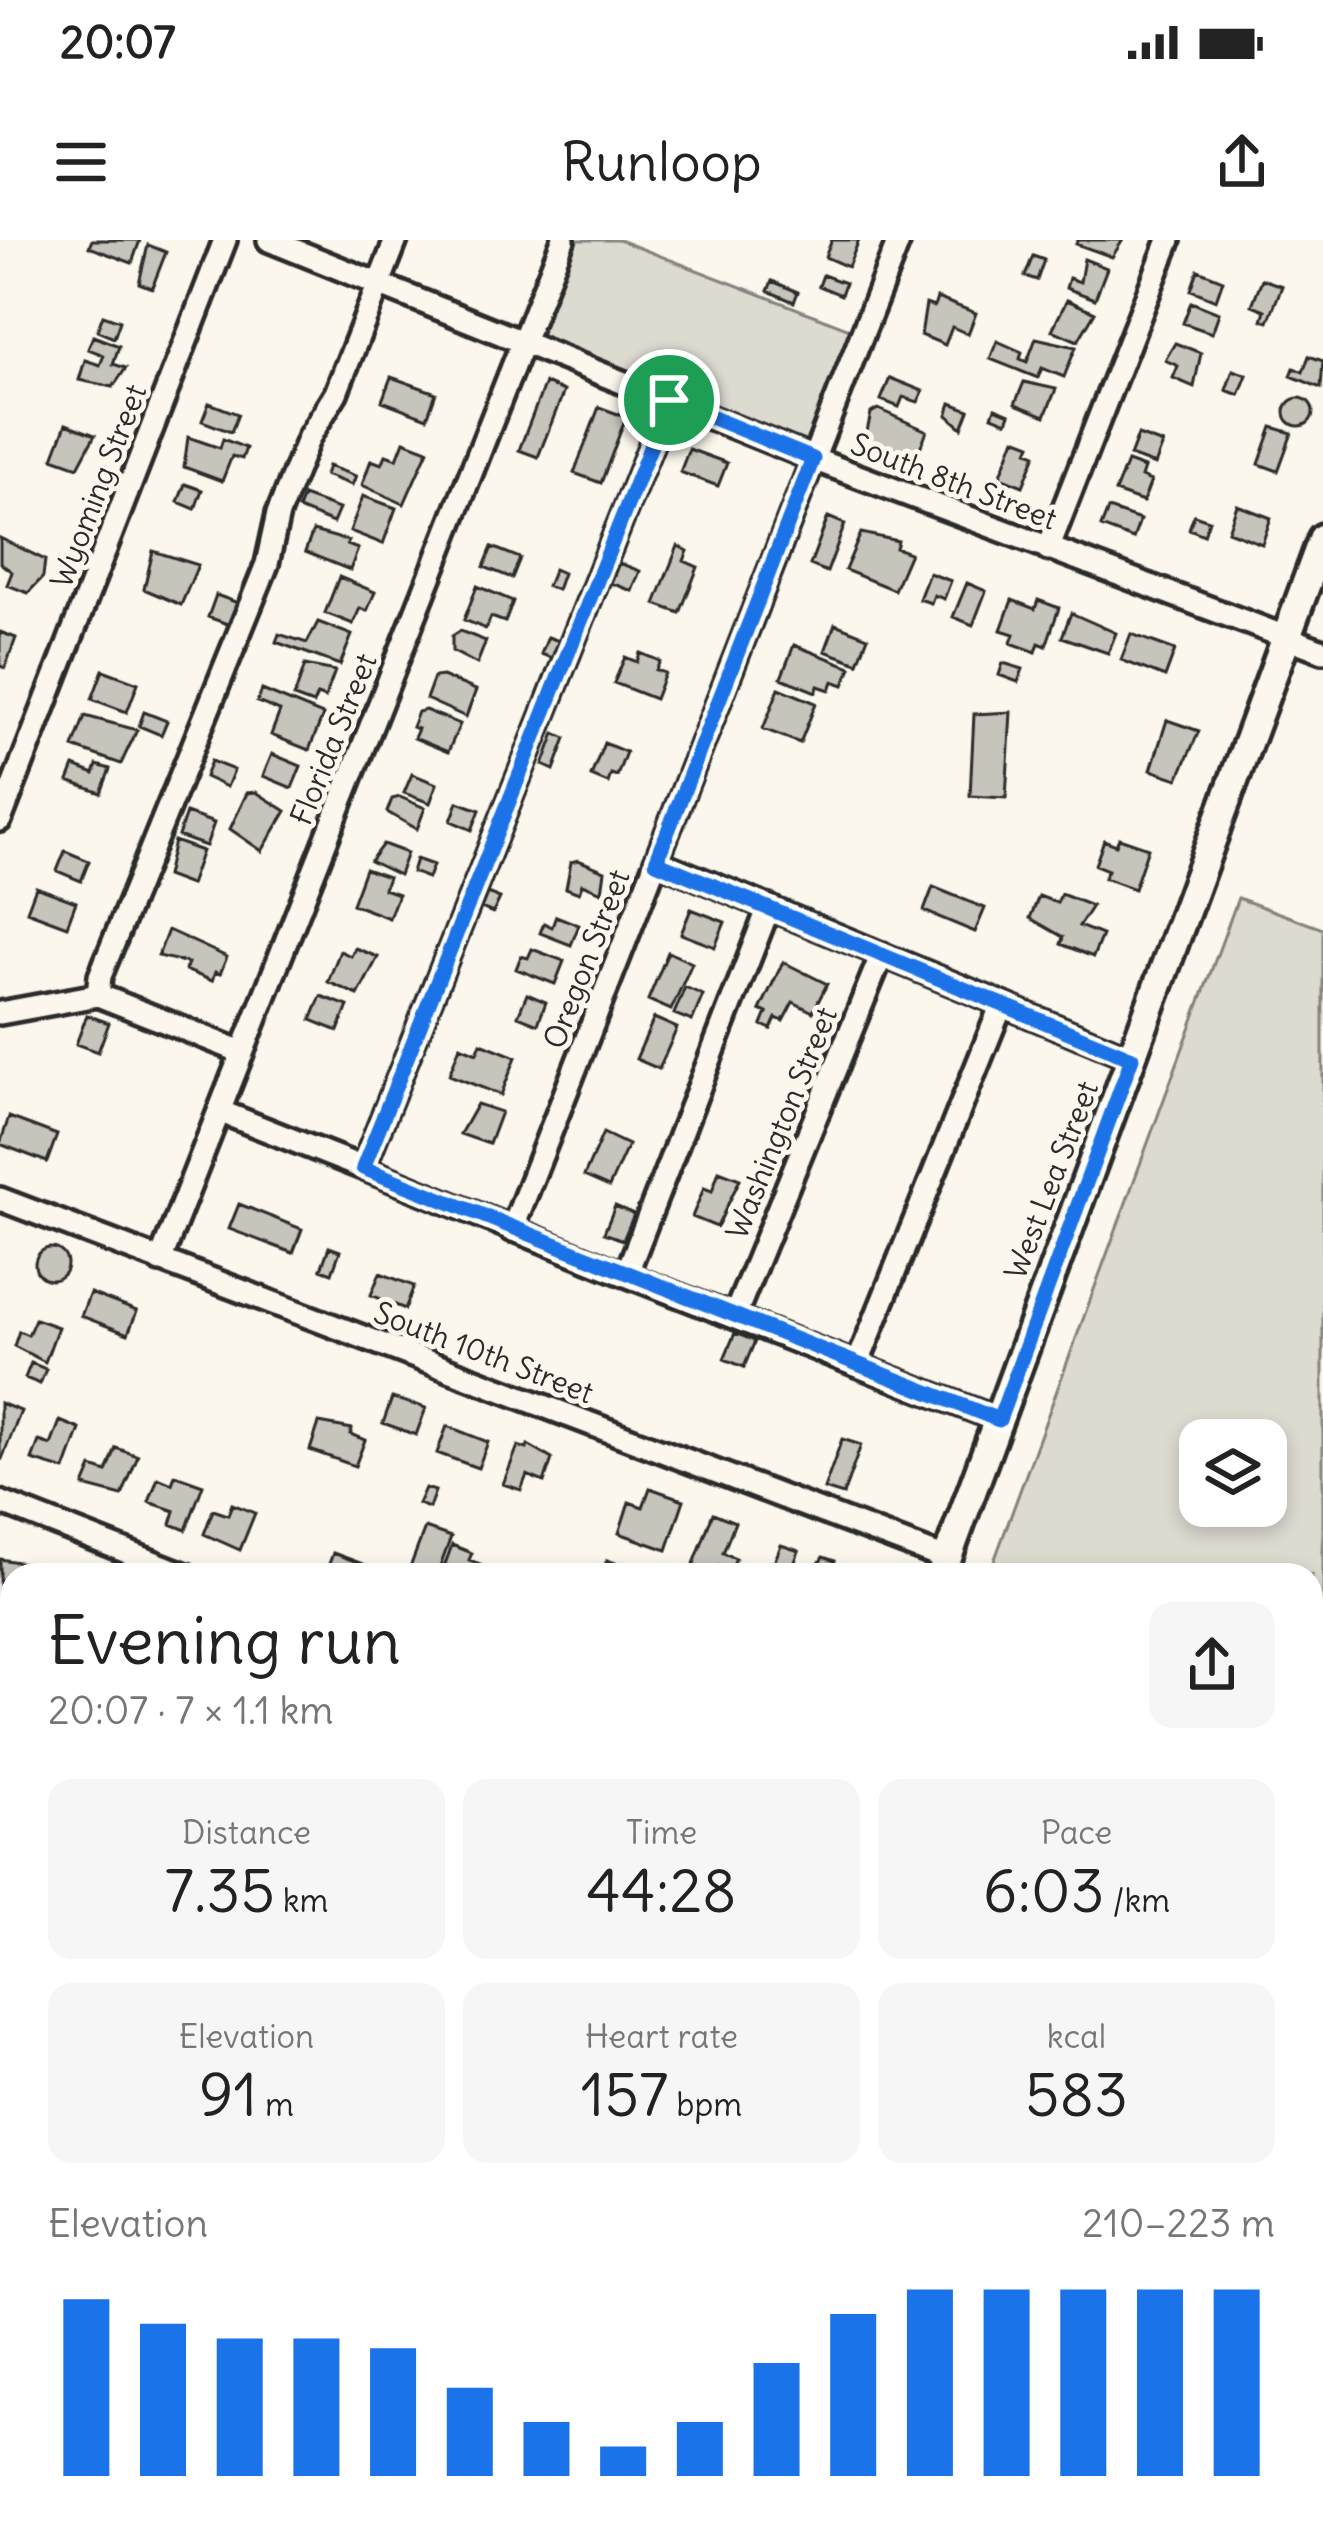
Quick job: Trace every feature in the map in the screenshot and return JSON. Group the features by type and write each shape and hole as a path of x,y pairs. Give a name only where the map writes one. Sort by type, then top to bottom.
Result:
{"main road":[{"name":"West Lea Street","path":"945,1563 1323,538"}],"street":[{"name":"Wyoming Street","path":"0,820 225,240"},
{"name":"South 8th Street","path":"268,240 813,459 1323,651"},
{"path":"98,995 100,976 267,564 278,514 309,437 336,393 396,240"},
{"name":"Florida Street","path":"160,1261 563,240"},
{"name":"Oregon Street","path":"512,1230 899,240"},
{"path":"1048,549 1169,240"},
{"path":"363,1168 669,400"},
{"path":"656,862 1132,1058"},
{"path":"626,1275 770,907"},
{"name":"Washington Street","path":"735,1315 882,954"},
{"path":"0,1012 98,995 242,1052"},
{"path":"857,1365 1002,1004"},
{"path":"219,1111 999,1420"},
{"name":"South 10th Street","path":"0,1198 934,1563"},
{"path":"0,1502 155,1563"}],"shaded area":[{"path":"563,240 619,240 863,334 813,459 524,340"},
{"path":"1238,898 1323,929 1323,1563 993,1563"}],"building":[{"path":"92,240 140,240 132,263 89,247"},
{"path":"832,240 859,240 848,267 825,257"},
{"path":"1078,240 1123,240 1112,257 1076,244"},
{"path":"148,245 166,252 152,288 139,283"},
{"path":"1033,256 1044,260 1037,280 1025,276"},
{"path":"1084,259 1107,268 1095,299 1066,288 1069,278 1080,282"},
{"path":"1198,270 1223,280 1216,300 1191,290"},
{"path":"823,275 845,283 841,295 819,286"},
{"path":"1262,279 1282,286 1268,322 1262,320 1265,310 1252,305"},
{"path":"772,281 798,292 794,302 768,291"},
{"path":"937,298 976,313 968,334 952,327 945,345 921,335 926,304 934,307"},
{"path":"1067,300 1095,312 1078,341 1052,330"},
{"path":"1191,302 1219,313 1212,333 1183,323"},
{"path":"103,315 120,321 114,338 97,331"},
{"path":"93,336 119,346 113,364 126,368 113,387 79,380 85,360 100,365 104,355 88,349"},
{"path":"1036,338 1076,347 1064,377 1042,368 1038,378 990,359 997,341 1022,352 1020,359 1027,362"},
{"path":"1175,343 1201,353 1194,387 1173,378 1178,366 1165,360"},
{"path":"1309,356 1323,361 1321,388 1291,376 1294,368 1303,372"},
{"path":"1233,370 1247,375 1239,395 1226,390"},
{"path":"391,377 436,393 427,418 382,401"},
{"path":"890,378 923,391 918,402 903,397 899,407 881,400"},
{"path":"1024,382 1056,389 1045,416 1015,404"},
{"path":"545,383 564,391 538,457 519,450"},
{"path":"1299,398 1309,402 1313,412 1309,422 1299,426 1289,422 1285,412 1289,402"},
{"path":"209,403 238,414 231,432 202,421"},
{"path":"951,403 969,410 962,428 947,415"},
{"path":"599,407 626,417 601,483 574,473"},
{"path":"995,408 1010,414 1007,422 992,416"},
{"path":"878,409 927,431 917,455 865,441 871,413"},
{"path":"66,424 95,435 78,467 53,458"},
{"path":"1272,427 1292,433 1278,471 1259,464"},
{"path":"1138,435 1163,444 1155,465 1130,456"},
{"path":"188,437 220,448 223,439 246,448 242,459 232,456 222,481 184,467"},
{"path":"1015,438 1031,444 1028,451 1036,454 1023,486 1000,477"},
{"path":"404,441 428,450 404,504 362,485 371,460 382,464 386,455 397,459"},
{"path":"689,449 727,463 718,486 680,472"},
{"path":"1127,462 1144,468 1141,477 1151,481 1143,502 1115,492"},
{"path":"328,466 356,476 352,485 325,475"},
{"path":"185,484 202,490 195,509 178,502"},
{"path":"303,496 339,509 333,523 298,509"},
{"path":"363,496 396,508 383,544 350,531"},
{"path":"1237,505 1271,518 1262,544 1228,531"},
{"path":"1108,509 1140,520 1133,539 1101,527"},
{"path":"1194,515 1209,520 1204,535 1189,529"},
{"path":"828,517 845,524 827,572 810,565"},
{"path":"313,531 349,541 347,545 358,549 350,570 305,552"},
{"path":"861,533 898,541 896,548 910,553 894,590 845,570"},
{"path":"0,538 45,560 43,577 28,593 7,585 12,572 0,563"},
{"path":"678,546 688,551 684,561 698,567 680,613 655,604"},
{"path":"492,547 520,558 512,578 484,567"},
{"path":"153,551 198,565 181,605 144,589"},
{"path":"619,563 640,571 632,591 611,583"},
{"path":"554,569 563,573 557,590 547,586"},
{"path":"929,573 951,581 944,599 934,595 931,603 919,599"},
{"path":"339,577 375,592 367,611 360,608 353,624 325,613"},
{"path":"967,583 986,591 973,625 953,617"},
{"path":"477,586 513,601 505,622 491,617 486,629 464,620"},
{"path":"216,595 241,604 233,626 208,617"},
{"path":"1012,600 1035,609 1038,600 1059,608 1046,646 1039,643 1036,652 1011,643 1014,634 1001,630"},
{"path":"1071,613 1116,633 1108,653 1062,637"},
{"path":"318,622 352,635 340,665 276,642 279,634 307,643"},
{"path":"835,624 868,637 858,663 825,651"},
{"path":"460,631 486,641 477,664 452,651 452,636"},
{"path":"0,632 16,638 5,668 0,666"},
{"path":"1131,634 1175,650 1165,677 1121,660"},
{"path":"548,637 559,641 552,658 541,654"},
{"path":"794,645 851,667 844,685 833,681 830,690 818,686 816,692 781,678"},
{"path":"640,653 660,661 656,670 665,673 655,699 614,683 625,657 637,662"},
{"path":"1003,663 1023,669 1018,682 999,675"},
{"path":"305,665 335,671 325,698 317,695 313,704 294,697"},
{"path":"103,670 138,683 127,712 92,699"},
{"path":"434,677 476,690 466,717 426,699"},
{"path":"779,688 816,703 800,743 763,729"},
{"path":"262,690 323,715 309,750 271,735 280,711 257,702"},
{"path":"425,710 460,724 448,752 414,738 418,729 412,727 418,712"},
{"path":"144,712 167,721 161,735 139,726"},
{"path":"1011,712 1006,798 970,796 974,714"},
{"path":"85,716 137,730 121,764 73,747"},
{"path":"1167,720 1199,731 1178,779 1151,770"},
{"path":"555,733 566,738 554,770 543,765"},
{"path":"604,743 626,752 617,776 611,774 608,783 591,776"},
{"path":"272,754 301,766 292,788 263,776"},
{"path":"211,761 234,770 227,787 205,777"},
{"path":"97,765 110,769 101,793 68,781 74,766 94,774"},
{"path":"412,774 437,784 430,803 404,793"},
{"path":"256,792 286,811 262,851 230,829 247,793"},
{"path":"400,797 425,808 417,829 387,812 392,799"},
{"path":"458,802 480,810 472,830 451,821"},
{"path":"186,813 214,823 206,846 178,836"},
{"path":"1119,838 1148,848 1134,889 1104,878 1108,870 1095,865 1104,840 1116,845"},
{"path":"174,841 202,851 190,885 166,876"},
{"path":"383,844 407,853 399,875 370,861"},
{"path":"65,851 89,861 81,881 57,871"},
{"path":"416,859 433,865 428,878 412,872"},
{"path":"578,860 605,871 602,892 582,884 579,893 566,888 571,862"},
{"path":"365,869 388,877 384,889 398,894 389,918 352,904"},
{"path":"36,887 76,902 67,926 27,911"},
{"path":"933,887 985,908 975,932 924,911"},
{"path":"487,893 500,898 493,913 481,908"},
{"path":"1061,894 1092,906 1079,926 1102,935 1093,957 1061,944 1063,937 1030,918 1039,896 1057,903"},
{"path":"691,909 725,922 715,947 681,934"},
{"path":"556,916 579,925 571,945 540,933 544,923 552,927"},
{"path":"168,930 227,957 220,974 215,972 212,981 185,970 188,963 158,956"},
{"path":"355,948 378,957 358,995 328,982 340,951 351,956"},
{"path":"532,949 564,961 555,984 516,969 521,956 528,958"},
{"path":"668,952 692,963 671,1010 648,1000"},
{"path":"783,962 827,984 813,1012 793,1002 783,1021 776,1018 771,1029 762,1025 767,1013 760,1010"},
{"path":"685,987 703,995 692,1021 674,1014"},
{"path":"527,994 546,1002 538,1024 518,1016"},
{"path":"321,996 348,1006 338,1031 311,1020"},
{"path":"87,1015 109,1023 98,1052 76,1044"},
{"path":"654,1018 677,1028 659,1069 636,1059"},
{"path":"481,1043 516,1057 501,1095 449,1075 460,1046 477,1053"},
{"path":"477,1104 501,1112 489,1144 460,1134"},
{"path":"9,1117 57,1135 47,1162 0,1144"},
{"path":"603,1133 628,1145 609,1187 584,1176"},
{"path":"719,1171 740,1179 717,1227 692,1217 704,1188 712,1191"},
{"path":"239,1204 302,1229 293,1253 229,1229"},
{"path":"615,1206 634,1214 623,1240 604,1233"},
{"path":"329,1247 340,1251 332,1273 321,1269"},
{"path":"51,1248 62,1253 67,1264 62,1275 51,1280 40,1275 35,1264 40,1253"},
{"path":"380,1273 414,1286 405,1309 371,1295"},
{"path":"90,1293 137,1311 128,1334 81,1316"},
{"path":"35,1319 58,1327 45,1362 14,1346 19,1331 28,1335"},
{"path":"735,1333 755,1341 744,1367 724,1359"},
{"path":"31,1363 46,1369 40,1384 25,1378"},
{"path":"392,1398 426,1408 416,1435 383,1423"},
{"path":"0,1403 21,1411 2,1459 0,1458"},
{"path":"60,1421 80,1429 65,1470 32,1460 39,1441 51,1445"},
{"path":"319,1423 352,1429 350,1434 365,1440 355,1466 310,1450"},
{"path":"447,1426 488,1442 478,1468 437,1453"},
{"path":"842,1439 861,1445 843,1495 824,1489"},
{"path":"528,1445 552,1459 544,1482 527,1475 521,1490 503,1484 518,1446 527,1449"},
{"path":"116,1448 138,1456 122,1496 84,1486 92,1467 107,1472"},
{"path":"175,1475 203,1485 186,1530 171,1524 175,1511 149,1502 158,1478 172,1484"},
{"path":"425,1488 435,1491 429,1508 418,1504"},
{"path":"650,1488 684,1500 667,1550 619,1533 629,1502 643,1507"},
{"path":"232,1504 255,1513 240,1550 204,1534 213,1510 228,1515"},
{"path":"713,1513 735,1522 723,1553 736,1558 734,1563 694,1563"},
{"path":"425,1528 451,1537 441,1563 412,1563"},
{"path":"452,1545 472,1553 469,1560 477,1563 445,1563"},
{"path":"781,1545 799,1551 794,1563 774,1563"},
{"path":"333,1553 360,1563 329,1563"}],"route":[{"path":"669,400 813,459 656,862 1132,1058 999,1420 363,1168 669,400"}]}
